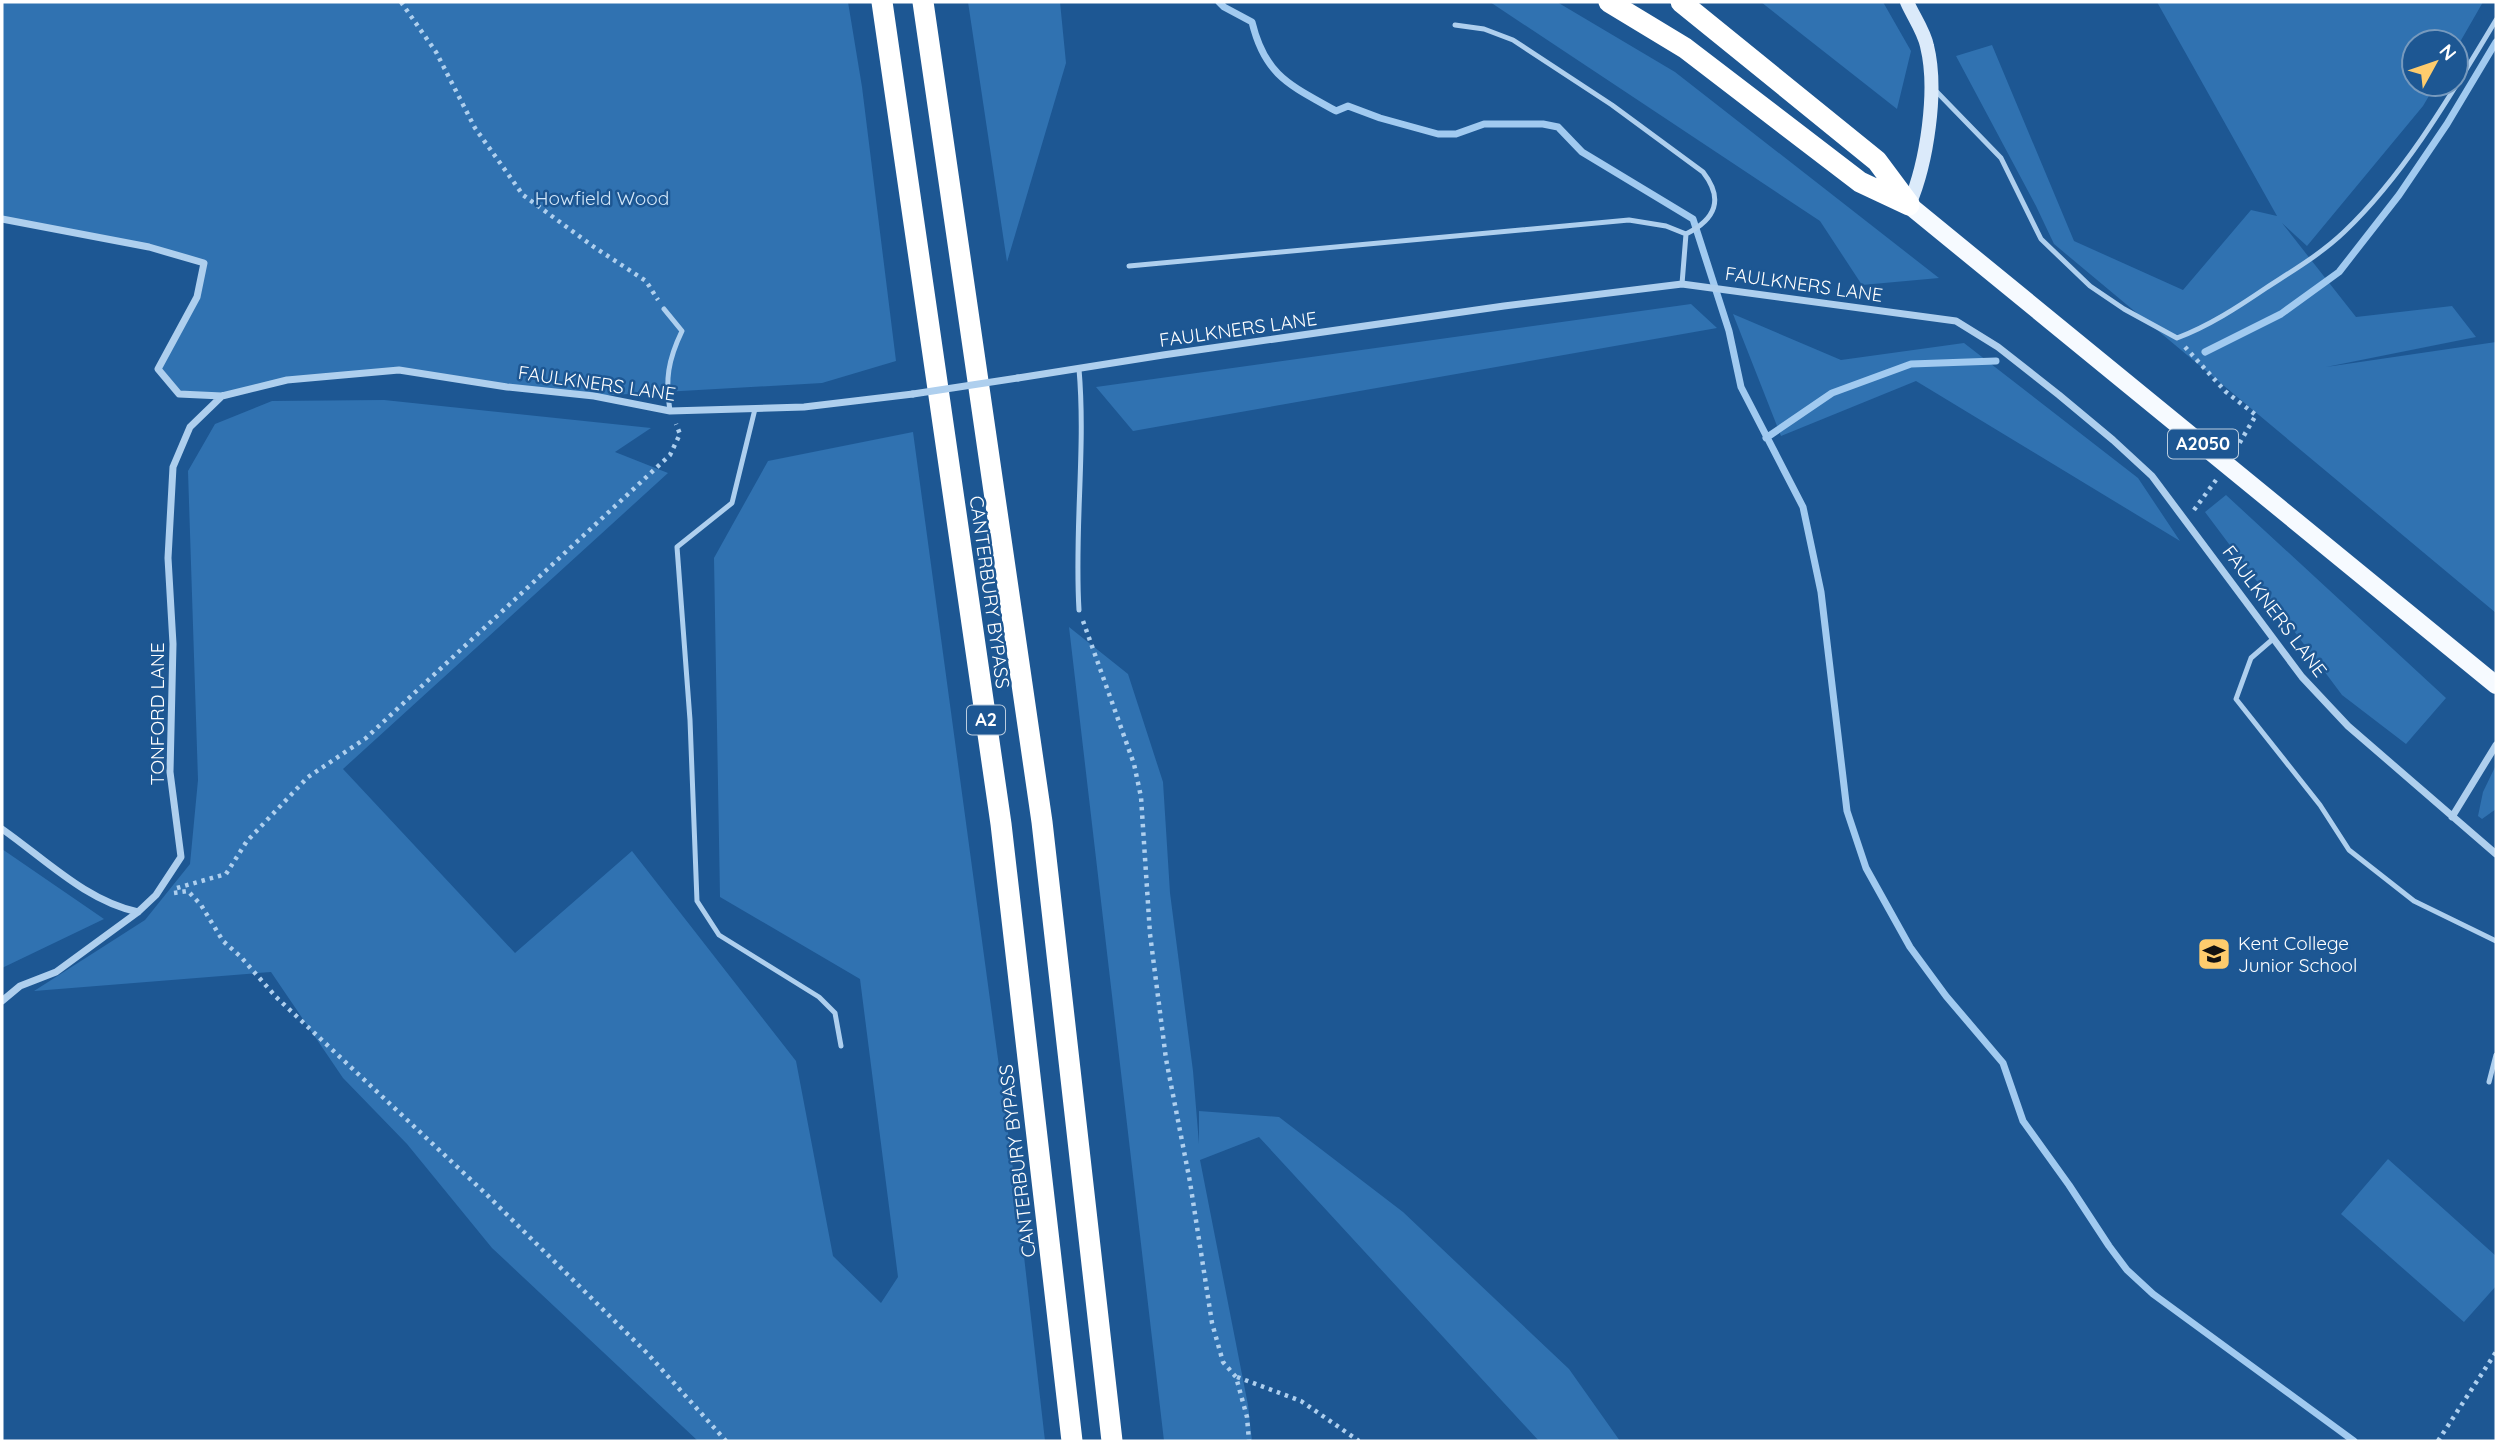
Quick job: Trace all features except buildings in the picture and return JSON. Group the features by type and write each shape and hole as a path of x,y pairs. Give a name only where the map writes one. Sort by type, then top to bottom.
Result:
{"highway":[{"name":"CANTERBURY BYPASS","path":"882,2 1001,824 1072,1441"},
{"name":"CANTERBURY BYPASS","path":"923,2 1042,822 1112,1441"},
{"path":"1609,2 1685,48 1860,182 1909,205"},
{"path":"1681,2 1877,161 1909,205"}],"main road":[{"name":"A2050","path":"1909,205 2496,685"}],"street":[{"path":"1907,2 1927,44 1932,87 1919,182 1909,205"},
{"name":"FAULKNERS LANE","path":"2,219 149,247 204,263 197,297 158,369 179,394 222,396 287,380 399,370 507,387 594,396 670,411 804,407 914,394 1504,306 1682,284 1956,321 1998,347 2113,440 2152,476 2302,677 2348,726 2493,852 2496,842"},
{"name":"TONFORD LANE","path":"2,1001 20,986 56,972 138,912 156,895 181,857 170,772 173,643 168,558 173,467 190,427 222,396"},
{"path":"2452,817 2496,745"},
{"path":"2,829 85,891 118,908 138,912"}],"lane":[{"path":"1932,87 2001,158 2041,239 2090,286 2124,309 2178,338 2199,330 2256,295 2343,234 2407,158 2496,20"},
{"path":"1129,266 1629,220 1666,226 1687,234 1708,220 1714,209 1715,199 1713,185 1703,172 1612,105 1513,40 1484,29 1455,25"},
{"path":"1682,284 1687,234"},
{"path":"664,309 682,331 671,354 667,388 670,411"},
{"path":"1079,369 1082,409 1076,564 1079,610"},
{"path":"755,409 732,503 677,547 690,720 697,901 719,934 819,997 835,1013 841,1046"},
{"path":"2273,639 2251,658 2236,699 2320,805 2349,850 2414,901 2496,941"},
{"path":"2489,1082 2496,1055"}],"path":[{"path":"401,2 436,52 475,128 523,195 646,281 664,309"},
{"path":"2178,338 2226,391 2256,415 2228,464 2186,521"},
{"path":"156,895 226,874 247,841 308,777 366,738 670,455 680,434 670,411"},
{"path":"1079,610 1130,754 1141,797 1150,934 1166,1059 1190,1182 1212,1323 1223,1362 1236,1377 1247,1417 1249,1441"},
{"path":"156,895 188,891 201,905 223,941 276,997 485,1193 647,1353 726,1441"},
{"path":"2438,1441 2496,1352"},
{"path":"1236,1377 1301,1401 1359,1441"}],"green space":[{"name":"Howfield Wood","path":"2,2 848,2 862,87 896,361 822,383 594,396 399,370 287,380 222,396 179,394 158,369 197,297 204,263 149,247 2,219"},
{"path":"968,2 1060,2 1066,63 1007,262"},
{"path":"1490,2 1557,2 1675,72 1939,278 1862,285 1820,221"},
{"path":"1761,2 1883,2 1911,51 1897,109"},
{"path":"2157,2 2483,2 2468,28 2400,28 2400,98 2428,98 2423,106 2307,246 2282,223 2356,317 2452,306 2476,337 2326,367 2496,342 2496,613 2054,244 1956,56 1992,45 2074,241 2183,290 2251,210 2277,216"},
{"path":"1691,304 1717,328 1133,431 1096,387"},
{"path":"1733,314 1841,360 1964,343 2138,478 2180,541 1916,381 1781,436"},
{"path":"384,400 651,428 615,452 668,473 343,769 515,953 632,851 796,1061 833,1256 881,1303 898,1277 860,979 720,897 714,558 768,461 913,432 1020,1221 1045,1441 698,1441 492,1248 407,1144 343,1078 271,972 34,991 145,920 190,864 198,780 188,471 215,424 272,401"},
{"path":"2226,495 2446,698 2406,744 2342,695 2205,512"},
{"path":"1069,627 1128,674 1163,782 1170,893 1193,1071 1199,1144 1199,1111 1279,1117 1403,1212 1569,1369 1620,1441 1539,1441 1259,1137 1200,1160 1248,1405 1252,1441 1164,1441"},
{"path":"2496,765 2496,809 2482,819 2478,816 2483,792"},
{"path":"2,849 104,919 2,968"},
{"path":"2388,1159 2496,1256 2496,1286 2464,1322 2341,1214"}],"waterway":[{"path":"1219,2 1252,22 1264,55 1282,77 1305,94 1336,111 1348,106 1438,134 1456,134 1484,124 1543,124 1558,127 1582,152 1693,219 1729,331 1741,387 1803,507 1821,592 1847,811 1866,868 1910,947 1946,996 2003,1063 2023,1121 2127,1270 2153,1294 2354,1441"},
{"path":"2205,352 2281,314 2339,272 2399,195 2447,124 2496,42"},
{"path":"1766,438 1832,393 1911,364 1996,361"}],"place":[{"name":"Kent College Junior School","path":"2214,954"}]}
